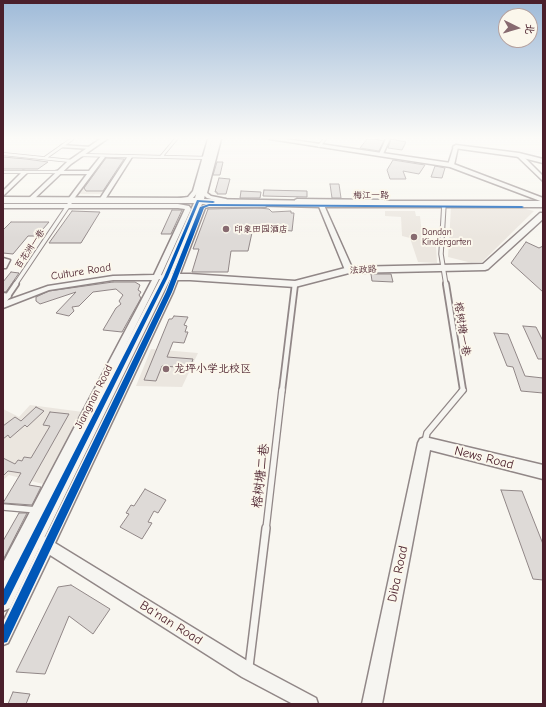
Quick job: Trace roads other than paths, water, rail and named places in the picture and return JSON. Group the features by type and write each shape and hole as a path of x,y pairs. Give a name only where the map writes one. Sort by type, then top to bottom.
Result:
{"main road":[{"name":"Jiangnan Road","path":"3,601 166,277 198,202 206,172"},
{"path":"3,199 321,205"},
{"path":"70,203 198,202"},
{"path":"444,205 543,204"}],"street":[{"path":"3,194 25,172"},
{"path":"30,200 58,172 91,173"},
{"path":"102,200 121,172"},
{"path":"3,199 178,200 190,198 196,191 201,172"},
{"path":"3,577 204,206 520,204 216,200 206,196 204,193 210,172"},
{"path":"469,172 543,200"},
{"path":"536,172 543,179"},
{"path":"70,203 91,173"},
{"path":"3,204 70,203 178,206 187,207 188,209 166,277 47,546 3,638"},
{"path":"321,205 348,270"},
{"name":"法政路","path":"166,277 295,284 348,270 485,267 543,215"},
{"path":"3,260 6,260 3,266"},
{"name":"Culture Road","path":"4,300 48,288 113,278 166,277"},
{"name":"News Road","path":"425,444 543,472"},
{"name":"Diba Road","path":"372,704 425,444"},
{"name":"Ba'nan Road","path":"34,537 248,671 310,704"}],"lane":[{"path":"3,172 58,172"},
{"name":"百花洲一巷","path":"4,300 70,203"},
{"name":"榕树塘一巷","path":"425,444 427,433 463,390 441,254 444,205"},
{"name":"榕树塘二巷","path":"248,671 295,284"},
{"path":"3,507 40,511"}],"place":[{"name":"印象田园酒店","path":"226,229"},
{"name":"Dandan Kindergarten","path":"414,237"},
{"name":"龙坪小学北校区","path":"166,369"}]}
